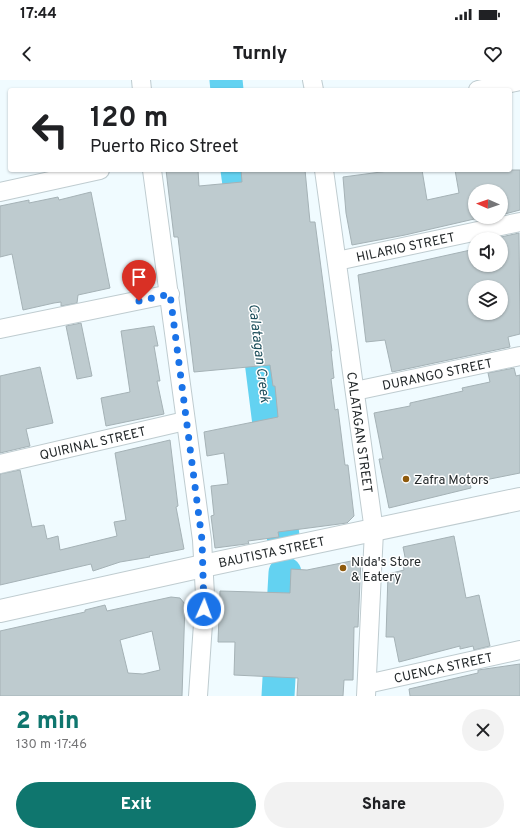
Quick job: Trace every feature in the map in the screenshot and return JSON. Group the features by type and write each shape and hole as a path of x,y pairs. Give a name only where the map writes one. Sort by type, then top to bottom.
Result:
{"street":[{"path":"487,88 520,81"},
{"path":"0,192 91,172"},
{"path":"152,172 170,294 204,566 205,595 198,696"},
{"name":"CALATAGAN STREET","path":"324,172 374,531 367,690"},
{"name":"HILARIO STREET","path":"337,261 520,222"},
{"path":"0,329 170,294"},
{"name":"DURANGO STREET","path":"355,391 520,356"},
{"name":"QUIRINAL STREET","path":"0,464 185,421"},
{"name":"BAUTISTA STREET","path":"0,611 520,499"},
{"name":"CUENCA STREET","path":"367,690 520,650"}],"building":[{"path":"512,170 520,170 520,210 508,213 508,184 468,184 468,220 352,245 346,213 343,177 381,172 422,172 427,200 459,193 455,172 512,172"},
{"path":"166,172 198,172 199,186 242,182 241,172 305,172 310,222 315,222 332,351 334,378 331,379 335,410 338,409 345,465 348,465 354,516 347,523 278,532 279,537 248,541 249,544 215,548 211,516 214,515 211,486 228,484 224,453 207,456 204,432 278,417 275,386 273,386 270,365 194,372 178,237 174,237"},
{"path":"91,192 110,288 78,295 77,303 61,306 61,302 23,310 12,254 0,257 0,206 29,200 29,203 58,197 59,200"},
{"path":"519,233 520,334 508,337 510,347 392,372 385,340 366,342 358,275 468,251 468,272 508,272 508,235"},
{"path":"81,323 92,376 77,379 66,326"},
{"path":"154,326 158,346 154,346 160,381 157,381 164,414 106,426 101,398 130,392 121,331"},
{"path":"40,367 53,423 26,429 30,446 0,453 0,376"},
{"path":"514,368 516,376 520,375 520,473 470,483 471,488 389,508 379,459 383,459 374,413 410,406 410,403 463,391 462,388 490,382 488,373"},
{"path":"170,440 178,506 176,507 184,549 120,562 93,571 91,564 0,585 0,474 20,470 32,527 44,525 47,539 58,536 60,550 117,536 114,522 126,520 115,453"},
{"path":"454,536 466,598 479,595 490,646 474,650 473,646 460,649 460,646 399,662 394,637 386,637 388,574 404,570 403,563 406,562 403,547"},
{"path":"361,559 358,627 354,627 353,680 344,680 343,696 297,696 298,678 234,675 235,642 218,642 220,591 290,593 291,569 307,570"},
{"path":"171,597 180,598 185,604 182,696 0,696 0,631 85,612 85,610 105,605 107,611","holes":["152,631 160,670 143,674 128,673 120,640"]},
{"path":"520,664 520,696 410,696 409,689 478,673 478,670"}],"waterway":[{"name":"Calatagan Creek","path":"226,80 227,88"},
{"name":"Calatagan Creek","path":"237,172 245,228"},
{"name":"Calatagan Creek","path":"256,321 283,536"},
{"name":"Calatagan Creek","path":"278,696 285,573"}],"place":[{"name":"Zafra Motors","path":"406,479"},
{"name":"Nida's Store & Eatery","path":"343,568"}],"route":[{"path":"139,301 170,294 185,421 202,540 205,595 204,609"}]}
